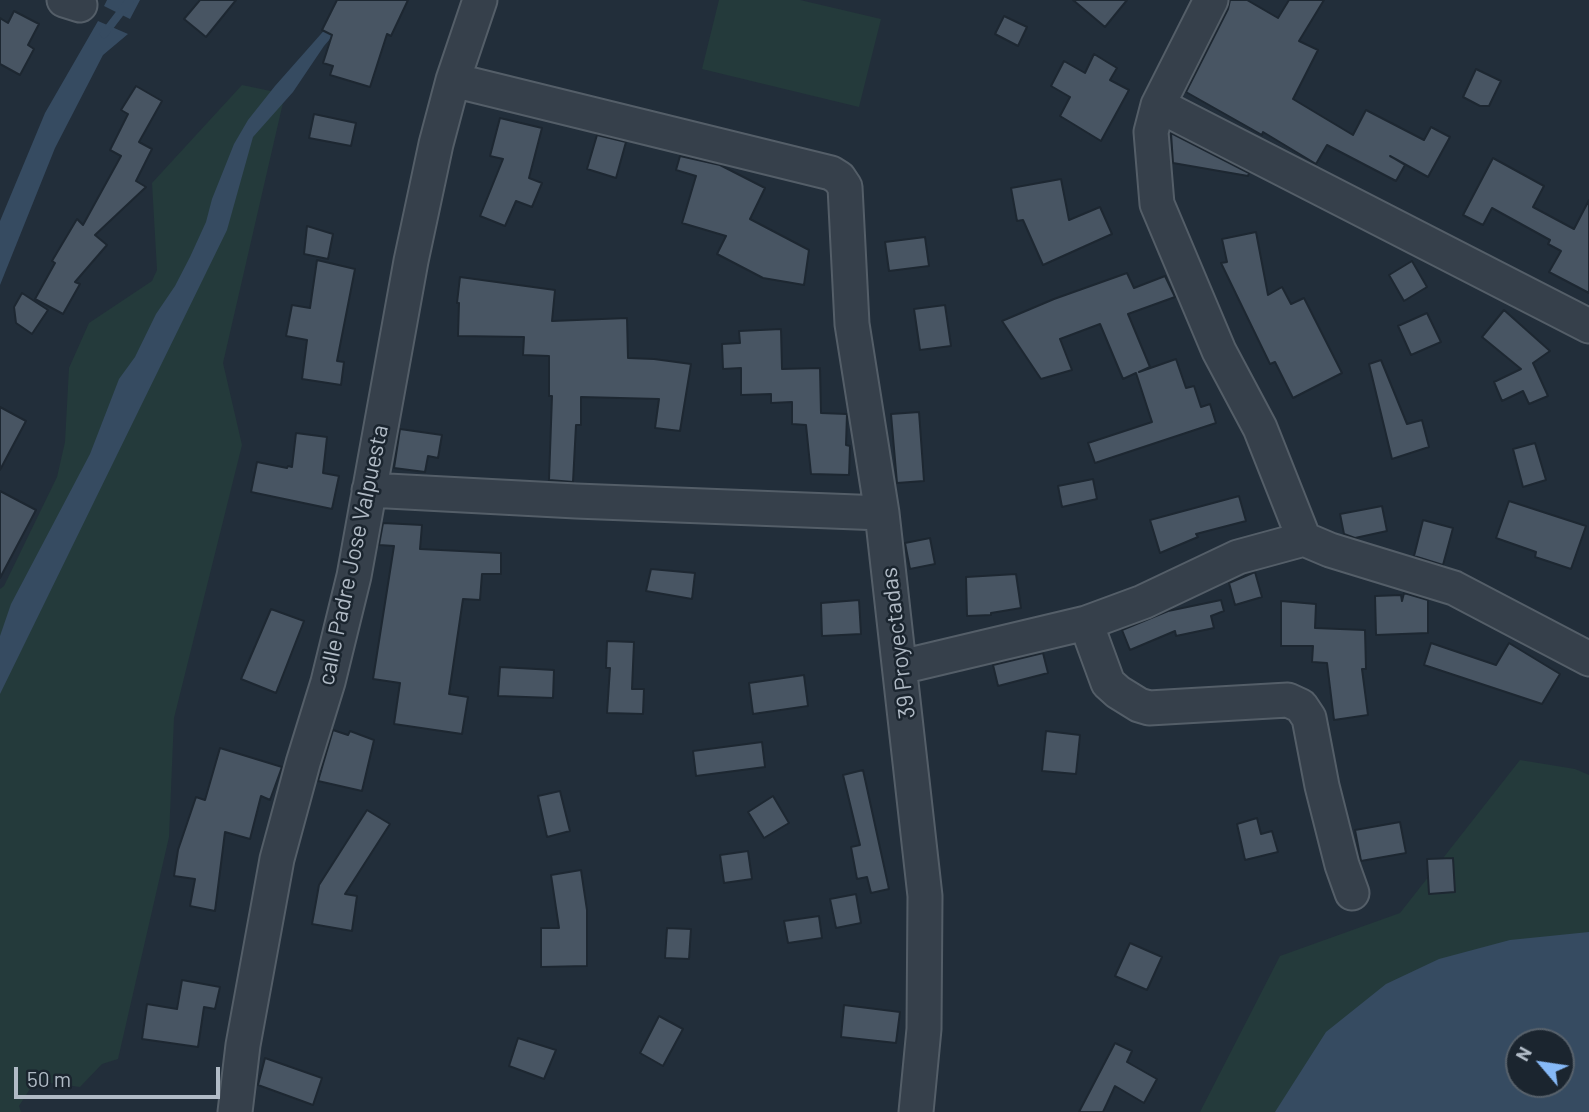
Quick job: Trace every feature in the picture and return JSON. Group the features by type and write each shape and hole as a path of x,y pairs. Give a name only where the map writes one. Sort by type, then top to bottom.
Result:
{"street":[{"name":"calle Padre Jose Valpuesta","path":"235,1112 243,1045 277,859 331,669 354,576 411,261 436,144 453,80 480,0"},
{"path":"1211,0 1157,105 1151,132 1157,204 1219,351 1260,428 1304,539"},
{"name":"39 Proyectadas","path":"453,80 831,173 839,178 845,187 852,324 883,513 925,896 924,1029 916,1112"},
{"path":"1157,105 1589,326"},
{"path":"369,490 883,513"},
{"path":"901,667 1086,623 1143,602 1238,558 1304,539 1330,551 1454,588 1589,659"},
{"path":"1086,623 1108,682 1139,705 1149,708 1288,700 1301,706 1309,718 1342,865 1352,894"}],"green space":[{"path":"719,0 800,0 881,19 859,107 702,69"},
{"path":"242,85 285,94 223,363 242,445 174,718 169,837 118,1059 102,1064 80,1087 35,1081 19,1106 21,1112 0,1112 0,589 4,586 57,477 65,442 69,368 89,323 152,281 157,270 152,183"},
{"path":"1520,760 1575,769 1589,775 1589,1112 1200,1112 1280,956 1400,913"}],"water":[{"path":"107,0 140,0 130,19 104,6"},
{"path":"351,0 363,0 324,46 293,92 253,137 227,230 0,694 0,636 11,604 90,454 119,379 135,357 156,314 190,257 206,222 212,199 234,144 248,120 275,86"},
{"path":"98,21 128,34 103,55 55,148 0,285 0,221 45,113"},
{"path":"1589,932 1589,1112 1275,1112 1326,1032 1386,984 1439,959 1510,940"}],"building":[{"path":"200,0 236,0 206,37 184,19"},
{"path":"337,0 408,0 391,36 387,34 370,87 330,75 333,66 323,63 332,35 322,30"},
{"path":"1073,0 1127,0 1105,27"},
{"path":"1230,0 1247,0 1278,18 1289,0 1324,0 1299,41 1318,50 1293,99 1353,135 1366,110 1424,140 1431,127 1450,137 1428,177 1390,156 1405,165 1396,181 1327,145 1316,164 1263,132 1262,135 1186,92"},
{"path":"14,11 39,24 28,45 34,49 20,75 0,64 0,18 8,23"},
{"path":"1004,16 1027,27 1018,46 995,34"},
{"path":"1094,54 1117,68 1110,80 1129,90 1101,141 1060,116 1070,97 1051,86 1064,61 1085,73"},
{"path":"1476,69 1501,81 1489,106 1480,106 1463,97"},
{"path":"136,86 162,101 139,142 152,149 136,181 146,187 95,235 107,245 75,282 80,284 63,314 35,299 55,263 52,261 77,219 83,225 121,156 110,150 128,114 121,110"},
{"path":"314,114 356,123 351,146 309,138"},
{"path":"500,118 542,128 529,178 542,183 532,207 516,201 505,226 480,216 503,159 490,156"},
{"path":"1171,133 1249,173 1248,176 1173,163"},
{"path":"597,135 626,142 616,178 587,169"},
{"path":"680,156 720,165 765,188 750,219 809,250 804,285 763,278 717,254 726,236 682,223 696,176 676,170"},
{"path":"1493,158 1544,186 1533,207 1574,229 1589,200 1589,293 1549,272 1561,251 1548,244 1550,240 1492,208 1483,225 1463,215"},
{"path":"1061,179 1069,220 1100,207 1112,234 1043,265 1023,220 1017,221 1011,188"},
{"path":"307,226 333,234 328,259 304,254"},
{"path":"1256,232 1268,295 1282,287 1291,304 1304,298 1342,373 1293,398 1275,362 1270,364 1221,263 1227,262 1222,239"},
{"path":"925,237 929,266 889,271 885,242"},
{"path":"317,260 355,269 337,361 344,362 341,385 302,379 307,340 286,336 292,305 310,308"},
{"path":"1412,261 1427,287 1404,301 1389,275"},
{"path":"1127,273 1134,288 1165,276 1175,297 1128,314 1150,367 1139,372 1176,359 1186,388 1194,386 1201,407 1210,404 1216,423 1095,463 1088,443 1152,422 1136,373 1123,379 1100,324 1060,339 1072,370 1041,379 1002,321"},
{"path":"460,277 555,290 552,321 627,318 628,358 691,364 680,431 655,428 659,399 581,397 581,425 576,425 573,482 549,480 552,396 549,396 549,356 523,355 524,337 458,336 457,303"},
{"path":"22,293 48,310 32,334 16,323 14,307"},
{"path":"945,305 951,346 920,350 914,309"},
{"path":"1504,310 1550,351 1533,363 1548,396 1529,404 1523,391 1502,401 1494,382 1521,369 1482,337"},
{"path":"1427,313 1441,342 1411,355 1398,326"},
{"path":"781,329 782,369 820,368 821,413 847,414 849,475 811,474 806,425 792,424 792,402 771,403 771,394 741,395 741,368 723,369 722,344 740,343 739,331"},
{"path":"1381,360 1407,424 1422,420 1429,447 1392,459 1369,364"},
{"path":"0,407 26,421 0,470"},
{"path":"919,412 924,481 897,483 891,414"},
{"path":"400,429 442,435 438,458 428,456 425,472 394,468"},
{"path":"296,433 327,437 323,473 339,476 332,509 251,492 257,462 292,467"},
{"path":"1535,443 1546,480 1523,487 1513,449"},
{"path":"1093,479 1097,499 1062,507 1058,486"},
{"path":"0,491 36,510 0,578"},
{"path":"1239,496 1246,521 1196,534 1198,537 1160,553 1150,520"},
{"path":"1509,501 1586,526 1571,569 1535,557 1536,552 1496,538"},
{"path":"1382,506 1387,531 1355,538 1344,534 1340,514"},
{"path":"1423,520 1453,528 1443,565 1414,556"},
{"path":"383,523 422,525 420,549 501,553 501,574 482,574 480,600 463,599 449,694 468,697 462,734 394,724 400,683 373,679 394,546 379,545"},
{"path":"930,538 935,564 910,569 905,543"},
{"path":"651,569 695,573 692,599 646,591"},
{"path":"1255,572 1262,597 1235,605 1229,583"},
{"path":"1016,574 1021,608 991,615 967,616 966,577"},
{"path":"1404,593 1428,600 1428,633 1376,635 1375,596 1401,595 1402,601"},
{"path":"859,600 861,634 822,636 821,603"},
{"path":"1221,600 1224,611 1211,616 1214,628 1176,636 1175,631 1130,650 1122,630 1168,611"},
{"path":"1281,601 1316,604 1315,628 1365,630 1366,669 1362,669 1368,715 1334,720 1327,663 1312,662 1313,646 1281,646"},
{"path":"271,609 304,621 276,693 241,679"},
{"path":"607,641 634,642 632,689 644,689 643,714 607,713 610,668 606,668"},
{"path":"1431,643 1496,665 1509,643 1560,674 1542,704 1424,665"},
{"path":"1043,653 1048,673 998,686 993,665"},
{"path":"500,667 554,670 553,698 498,696"},
{"path":"804,675 808,706 753,714 749,683"},
{"path":"333,730 348,735 350,731 374,740 362,791 318,781"},
{"path":"1046,731 1080,735 1076,774 1042,771"},
{"path":"762,742 765,767 696,776 693,751"},
{"path":"220,748 282,767 270,800 261,796 250,839 225,832 215,911 190,906 195,879 174,876 178,850 196,797 205,800"},
{"path":"863,770 889,889 871,893 867,877 857,879 851,847 860,845 843,775"},
{"path":"560,791 570,831 547,837 538,796"},
{"path":"773,796 789,823 764,838 748,812"},
{"path":"367,810 390,824 345,894 357,896 352,931 312,924 319,885"},
{"path":"1257,818 1261,834 1272,831 1278,852 1245,860 1237,824"},
{"path":"1400,822 1406,853 1361,861 1355,830"},
{"path":"748,851 752,879 724,883 720,855"},
{"path":"1453,858 1455,892 1429,894 1427,859"},
{"path":"581,870 587,910 587,966 541,967 541,928 559,928 551,875"},
{"path":"856,894 861,923 836,928 830,899"},
{"path":"819,916 822,938 788,943 784,921"},
{"path":"667,928 691,929 689,959 665,958"},
{"path":"1130,943 1162,957 1147,990 1115,976"},
{"path":"182,980 220,987 215,1009 204,1007 198,1047 142,1039 147,1004 177,1009"},
{"path":"844,1005 900,1012 896,1043 841,1037"},
{"path":"659,1016 683,1029 663,1066 640,1053"},
{"path":"518,1038 556,1050 544,1079 509,1066"},
{"path":"1115,1043 1132,1051 1127,1062 1157,1079 1144,1103 1115,1086 1103,1112 1079,1112"},
{"path":"265,1058 322,1078 313,1105 258,1085"}],"waterway":[{"path":"104,34 130,0"}]}
